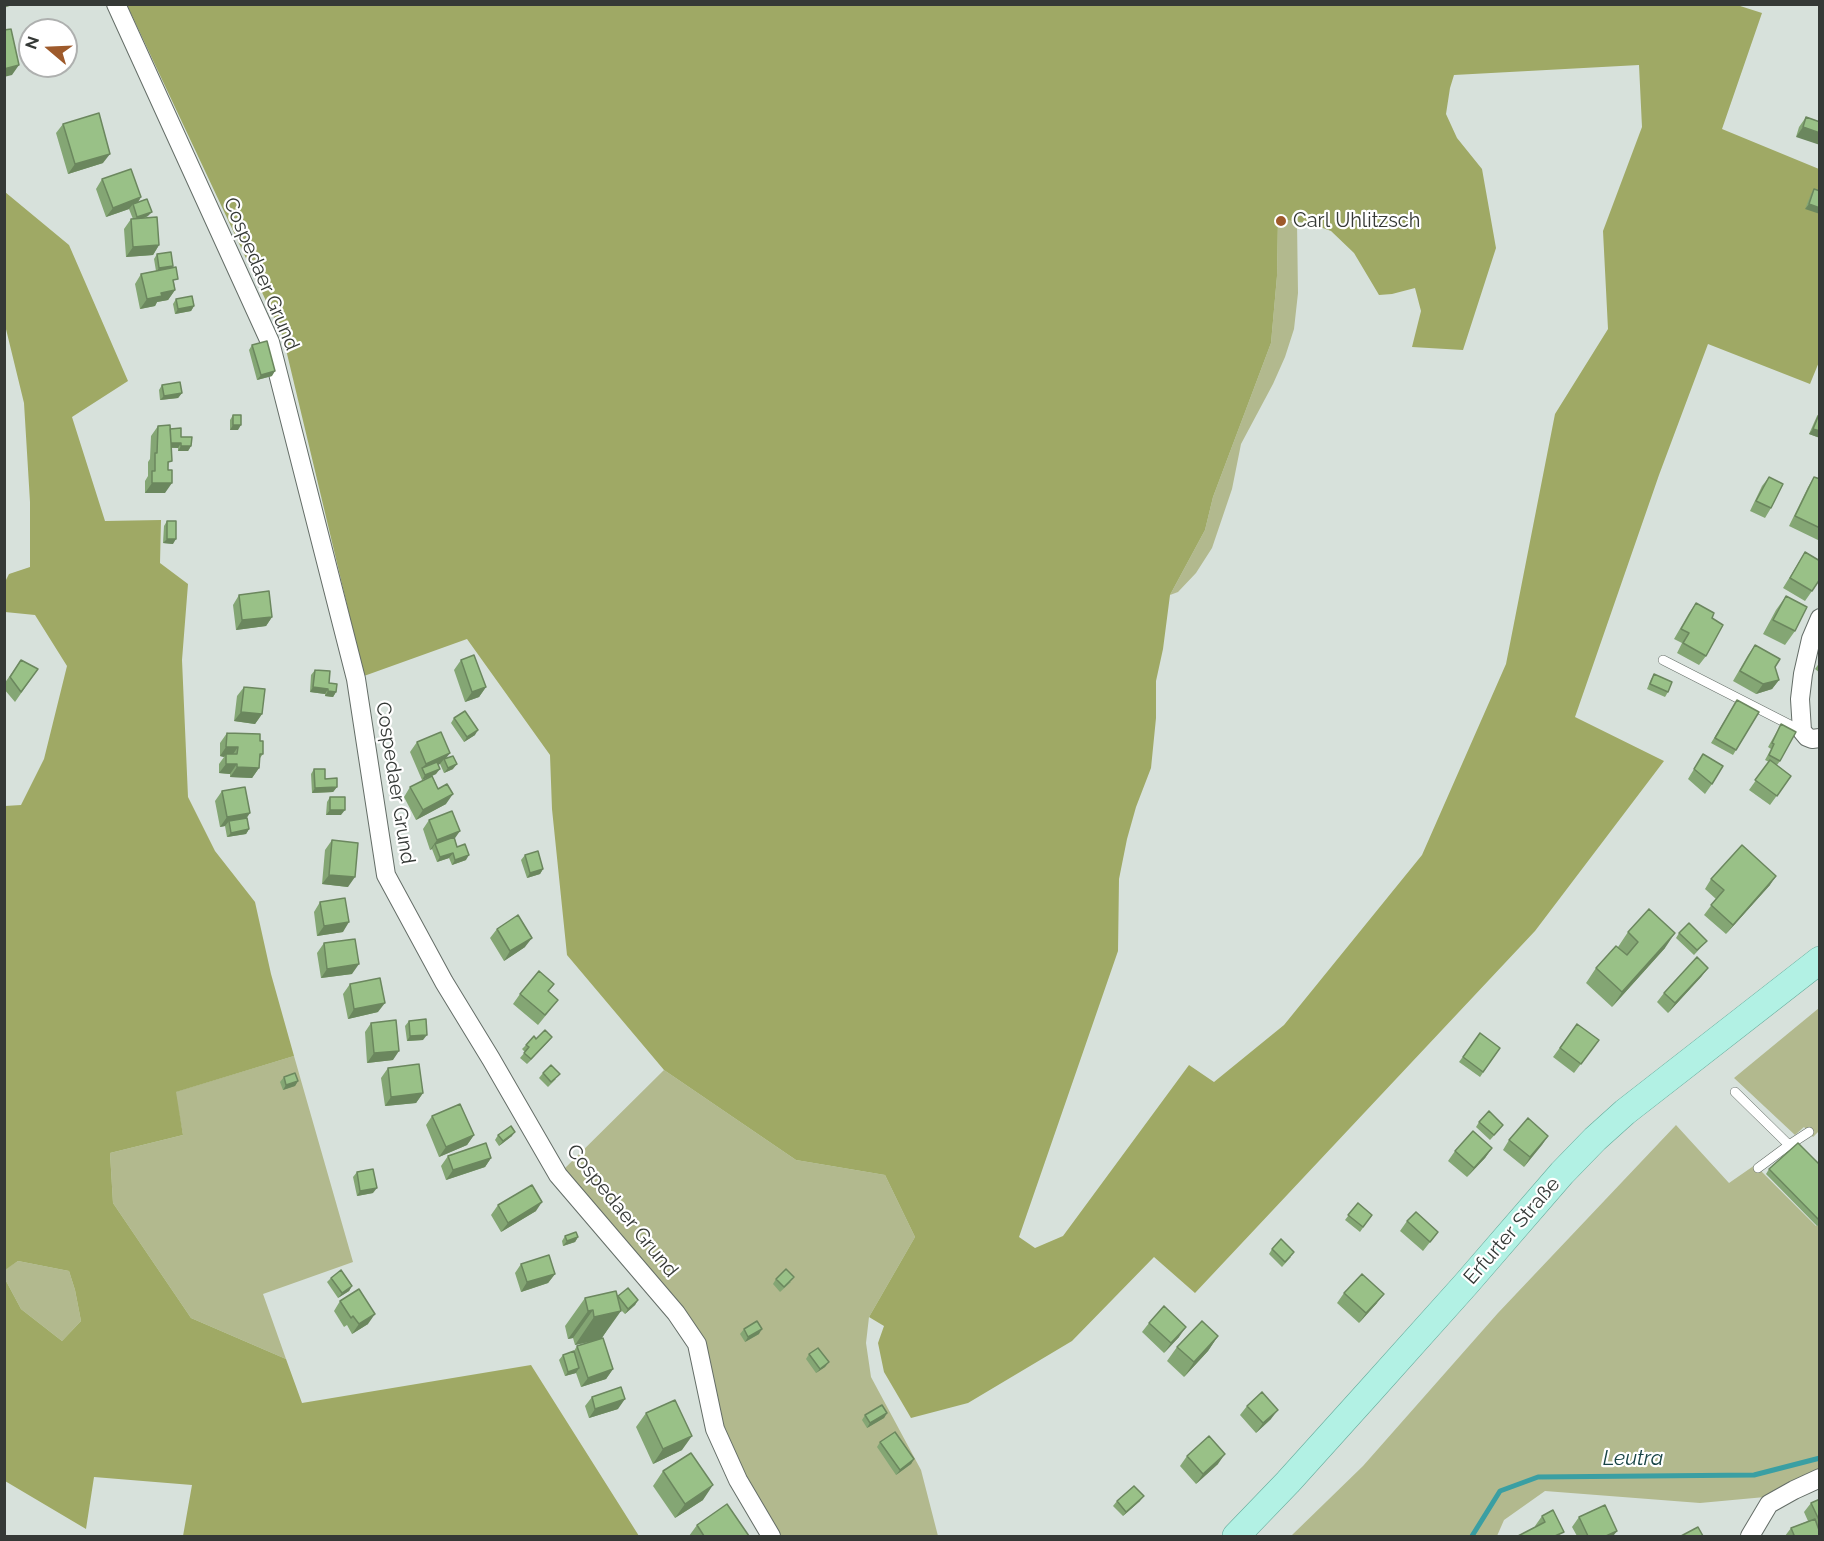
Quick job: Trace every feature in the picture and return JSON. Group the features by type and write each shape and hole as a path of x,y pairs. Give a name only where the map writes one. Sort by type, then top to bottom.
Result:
{"main road":[{"name":"Erfurter Straße","path":"1236,1536 1371,1390 1594,1139 1625,1112 1820,960"}],"street":[{"name":"Cospedaer Grund","path":"116,4 270,342 356,679 386,876 444,982 558,1175 676,1313 696,1344 715,1430 738,1480 771,1536"},
{"path":"1811,735 1800,699 1811,639 1820,618"},
{"path":"1750,1536 1769,1504 1820,1478"}],"lane":[{"path":"1663,660 1811,735"},
{"path":"1735,1092 1789,1145"},
{"path":"1758,1168 1809,1132"}],"green space":[{"path":"127,5 1737,5 1762,13 1722,129 1819,169 1819,362 1810,384 1708,344 1659,475 1575,717 1664,761 1535,931 1195,1293 1154,1257 1072,1341 968,1403 911,1418 884,1372 878,1343 884,1326 869,1317 915,1237 885,1175 796,1160 664,1070 567,955 552,809 550,755 467,639 364,676 283,337","holes":["1639,65 1642,127 1603,231 1608,329 1555,414 1506,664 1422,855 1284,1025 1214,1082 1189,1065 1063,1236 1035,1248 1019,1237 1118,951 1119,879 1136,807 1151,768 1156,718 1156,681 1170,595 1205,530 1213,497 1271,343 1277,276 1278,219 1312,224 1331,231 1354,253 1379,295 1415,288 1421,311 1412,347 1463,350 1496,248 1482,169 1457,138 1446,114 1454,75"]},
{"path":"5,192 69,245 128,381 72,417 105,521 161,520 160,563 188,584 182,660 188,797 215,851 255,902 271,974 294,1056 176,1092 183,1135 110,1153 113,1203 191,1318 286,1359 302,1403 531,1365 639,1536 183,1536 192,1485 94,1477 86,1529 5,1481 5,1279 21,1309 62,1341 81,1321 69,1271 18,1261 5,1270 5,806 21,805 44,759 67,666 35,615 5,612 5,582 9,574 30,567 30,502 24,403 5,325"},
{"path":"1278,219 1297,222 1298,293 1294,329 1273,384 1241,444 1232,489 1212,548 1196,573 1178,592 1170,595 1205,530 1213,497 1271,343 1277,276"},
{"path":"1819,1008 1819,1131 1813,1137 1804,1127 1795,1135 1734,1078"},
{"path":"294,1056 353,1262 263,1294 286,1359 191,1318 113,1203 110,1153 183,1135 175,1092"},
{"path":"664,1070 796,1160 885,1175 915,1237 869,1317 866,1343 871,1377 921,1470 938,1536 781,1536 738,1480 696,1344 558,1175"},
{"path":"1676,1125 1729,1183 1755,1165 1816,1226 1819,1224 1819,1476 1765,1497 1700,1503 1545,1491 1504,1520 1497,1536 1291,1536 1363,1466 1498,1313"},
{"path":"18,1261 69,1271 81,1321 62,1341 21,1309 5,1279 4,1270"}],"building":[{"path":"11,29 18,65 4,69 4,30"},
{"path":"99,113 110,154 75,164 63,124"},
{"path":"1806,117 1820,122 1820,133 1803,127"},
{"path":"131,169 141,197 113,208 102,179"},
{"path":"1814,189 1820,191 1820,208 1809,204"},
{"path":"147,199 152,212 137,217 133,204"},
{"path":"157,217 159,245 133,247 131,219"},
{"path":"171,252 173,266 159,268 157,254"},
{"path":"176,267 178,279 173,280 175,290 147,299 141,274"},
{"path":"192,296 194,306 178,309 176,299"},
{"path":"267,341 275,371 261,375 252,345"},
{"path":"180,382 182,393 164,396 162,385"},
{"path":"1820,412 1820,431 1813,429"},
{"path":"233,415 241,415 241,425 233,425"},
{"path":"170,425 172,461 168,462 168,470 172,470 172,483 152,483 155,453 157,453 158,426"},
{"path":"181,428 181,437 192,437 191,446 171,443 170,429"},
{"path":"1769,477 1783,484 1771,508 1756,501"},
{"path":"1814,477 1820,479 1820,528 1795,516"},
{"path":"167,521 176,521 176,539 167,539"},
{"path":"1805,552 1820,561 1820,579 1812,591 1790,578"},
{"path":"269,591 272,617 242,620 239,595"},
{"path":"1786,596 1807,607 1795,631 1773,620"},
{"path":"1696,603 1714,613 1712,618 1723,625 1706,656 1683,643 1689,633 1681,629"},
{"path":"1755,645 1780,659 1775,667 1779,680 1763,684 1740,671"},
{"path":"474,655 486,687 472,692 461,660"},
{"path":"21,660 38,669 21,692 10,677"},
{"path":"315,670 330,671 329,683 337,684 336,692 313,687"},
{"path":"1654,674 1672,682 1668,692 1650,684"},
{"path":"244,687 265,689 262,714 241,712"},
{"path":"1737,700 1759,712 1736,750 1715,738"},
{"path":"465,711 478,730 467,737 454,718"},
{"path":"1781,724 1796,732 1780,761 1769,755"},
{"path":"441,732 450,753 426,764 417,742"},
{"path":"227,733 260,734 260,741 263,741 263,754 260,754 259,768 226,764 226,754 237,754 238,747 226,747"},
{"path":"1703,754 1723,766 1712,784 1694,769"},
{"path":"453,756 457,764 448,768 444,759"},
{"path":"1770,760 1791,776 1777,796 1755,780"},
{"path":"437,762 440,769 425,775 422,768"},
{"path":"314,769 325,769 325,779 337,778 337,787 315,788"},
{"path":"432,776 438,789 447,784 453,794 423,810 410,787"},
{"path":"245,787 250,813 227,817 222,791"},
{"path":"330,797 345,797 345,810 330,810"},
{"path":"452,811 460,831 437,840 429,820"},
{"path":"247,818 249,829 231,833 229,821"},
{"path":"454,837 457,847 465,844 469,855 455,860 453,853 440,857 435,844"},
{"path":"332,840 358,843 355,877 329,875"},
{"path":"1742,845 1776,876 1733,925 1711,905 1724,890 1711,879"},
{"path":"538,851 543,869 530,873 525,855"},
{"path":"345,898 349,922 324,926 320,902"},
{"path":"1649,909 1675,933 1622,992 1596,968 1616,946 1627,955 1638,942 1628,932"},
{"path":"518,915 532,938 510,951 497,929"},
{"path":"1689,923 1707,941 1697,950 1679,933"},
{"path":"355,939 359,964 327,969 324,943"},
{"path":"1697,957 1708,968 1675,1003 1664,993"},
{"path":"539,971 554,984 548,991 558,1000 545,1015 520,994"},
{"path":"380,978 385,1003 354,1009 350,984"},
{"path":"426,1019 427,1035 410,1036 409,1021"},
{"path":"396,1020 399,1051 374,1053 371,1023"},
{"path":"1577,1024 1599,1040 1581,1064 1560,1048"},
{"path":"545,1030 552,1037 531,1059 524,1053 529,1047 526,1045 534,1036 536,1039"},
{"path":"1480,1033 1500,1048 1483,1072 1463,1057"},
{"path":"419,1064 423,1093 391,1097 388,1068"},
{"path":"551,1065 560,1074 551,1082 543,1073"},
{"path":"295,1073 298,1081 286,1085 284,1077"},
{"path":"460,1104 474,1135 446,1147 432,1116"},
{"path":"1489,1111 1503,1125 1494,1135 1479,1122"},
{"path":"1528,1118 1548,1136 1530,1157 1509,1140"},
{"path":"511,1126 515,1132 503,1141 498,1135"},
{"path":"1473,1131 1492,1148 1474,1168 1455,1151"},
{"path":"486,1143 491,1158 453,1170 448,1156"},
{"path":"1798,1143 1820,1165 1820,1221 1769,1169"},
{"path":"373,1169 377,1188 360,1191 357,1172"},
{"path":"532,1185 542,1202 508,1223 498,1205"},
{"path":"1358,1203 1372,1215 1363,1227 1348,1215"},
{"path":"1416,1212 1438,1232 1430,1242 1407,1221"},
{"path":"576,1232 578,1237 567,1241 565,1236"},
{"path":"1281,1239 1294,1252 1285,1262 1272,1249"},
{"path":"549,1255 555,1274 527,1282 521,1264"},
{"path":"786,1269 794,1277 784,1287 776,1279"},
{"path":"341,1270 352,1286 342,1293 331,1278"},
{"path":"1362,1274 1384,1294 1366,1313 1344,1293"},
{"path":"628,1288 638,1300 628,1309 618,1296"},
{"path":"359,1289 375,1314 359,1324 353,1316 351,1318 340,1301"},
{"path":"616,1291 621,1311 594,1317 593,1310 588,1311 585,1298"},
{"path":"1164,1306 1186,1327 1171,1343 1149,1323"},
{"path":"757,1321 762,1329 748,1337 744,1329"},
{"path":"1202,1321 1218,1336 1194,1362 1177,1347"},
{"path":"603,1338 613,1369 588,1378 577,1346"},
{"path":"818,1348 829,1362 820,1369 809,1354"},
{"path":"574,1351 579,1368 568,1372 563,1355"},
{"path":"621,1387 625,1399 595,1409 592,1397"},
{"path":"1262,1392 1278,1410 1263,1423 1247,1406"},
{"path":"675,1400 692,1436 663,1449 646,1413"},
{"path":"882,1405 887,1413 870,1423 865,1415"},
{"path":"895,1432 914,1459 900,1470 880,1442"},
{"path":"1209,1436 1225,1454 1203,1474 1187,1456"},
{"path":"691,1453 713,1485 685,1504 663,1471"},
{"path":"1134,1486 1144,1496 1126,1512 1117,1501"},
{"path":"1820,1499 1820,1522 1811,1503"},
{"path":"727,1504 749,1536 704,1536 697,1525"},
{"path":"1605,1505 1617,1531 1606,1536 1588,1536 1579,1517"},
{"path":"1553,1510 1564,1532 1555,1536 1518,1536 1545,1522 1542,1516"},
{"path":"1815,1519 1820,1536 1792,1536 1794,1535 1791,1528"},
{"path":"1698,1527 1703,1536 1681,1536"}],"waterway":[{"name":"Leutra","path":"1472,1536 1500,1491 1538,1477 1754,1475 1820,1458"}],"place":[{"name":"Carl Uhlitzsch","path":"1281,221"}]}
